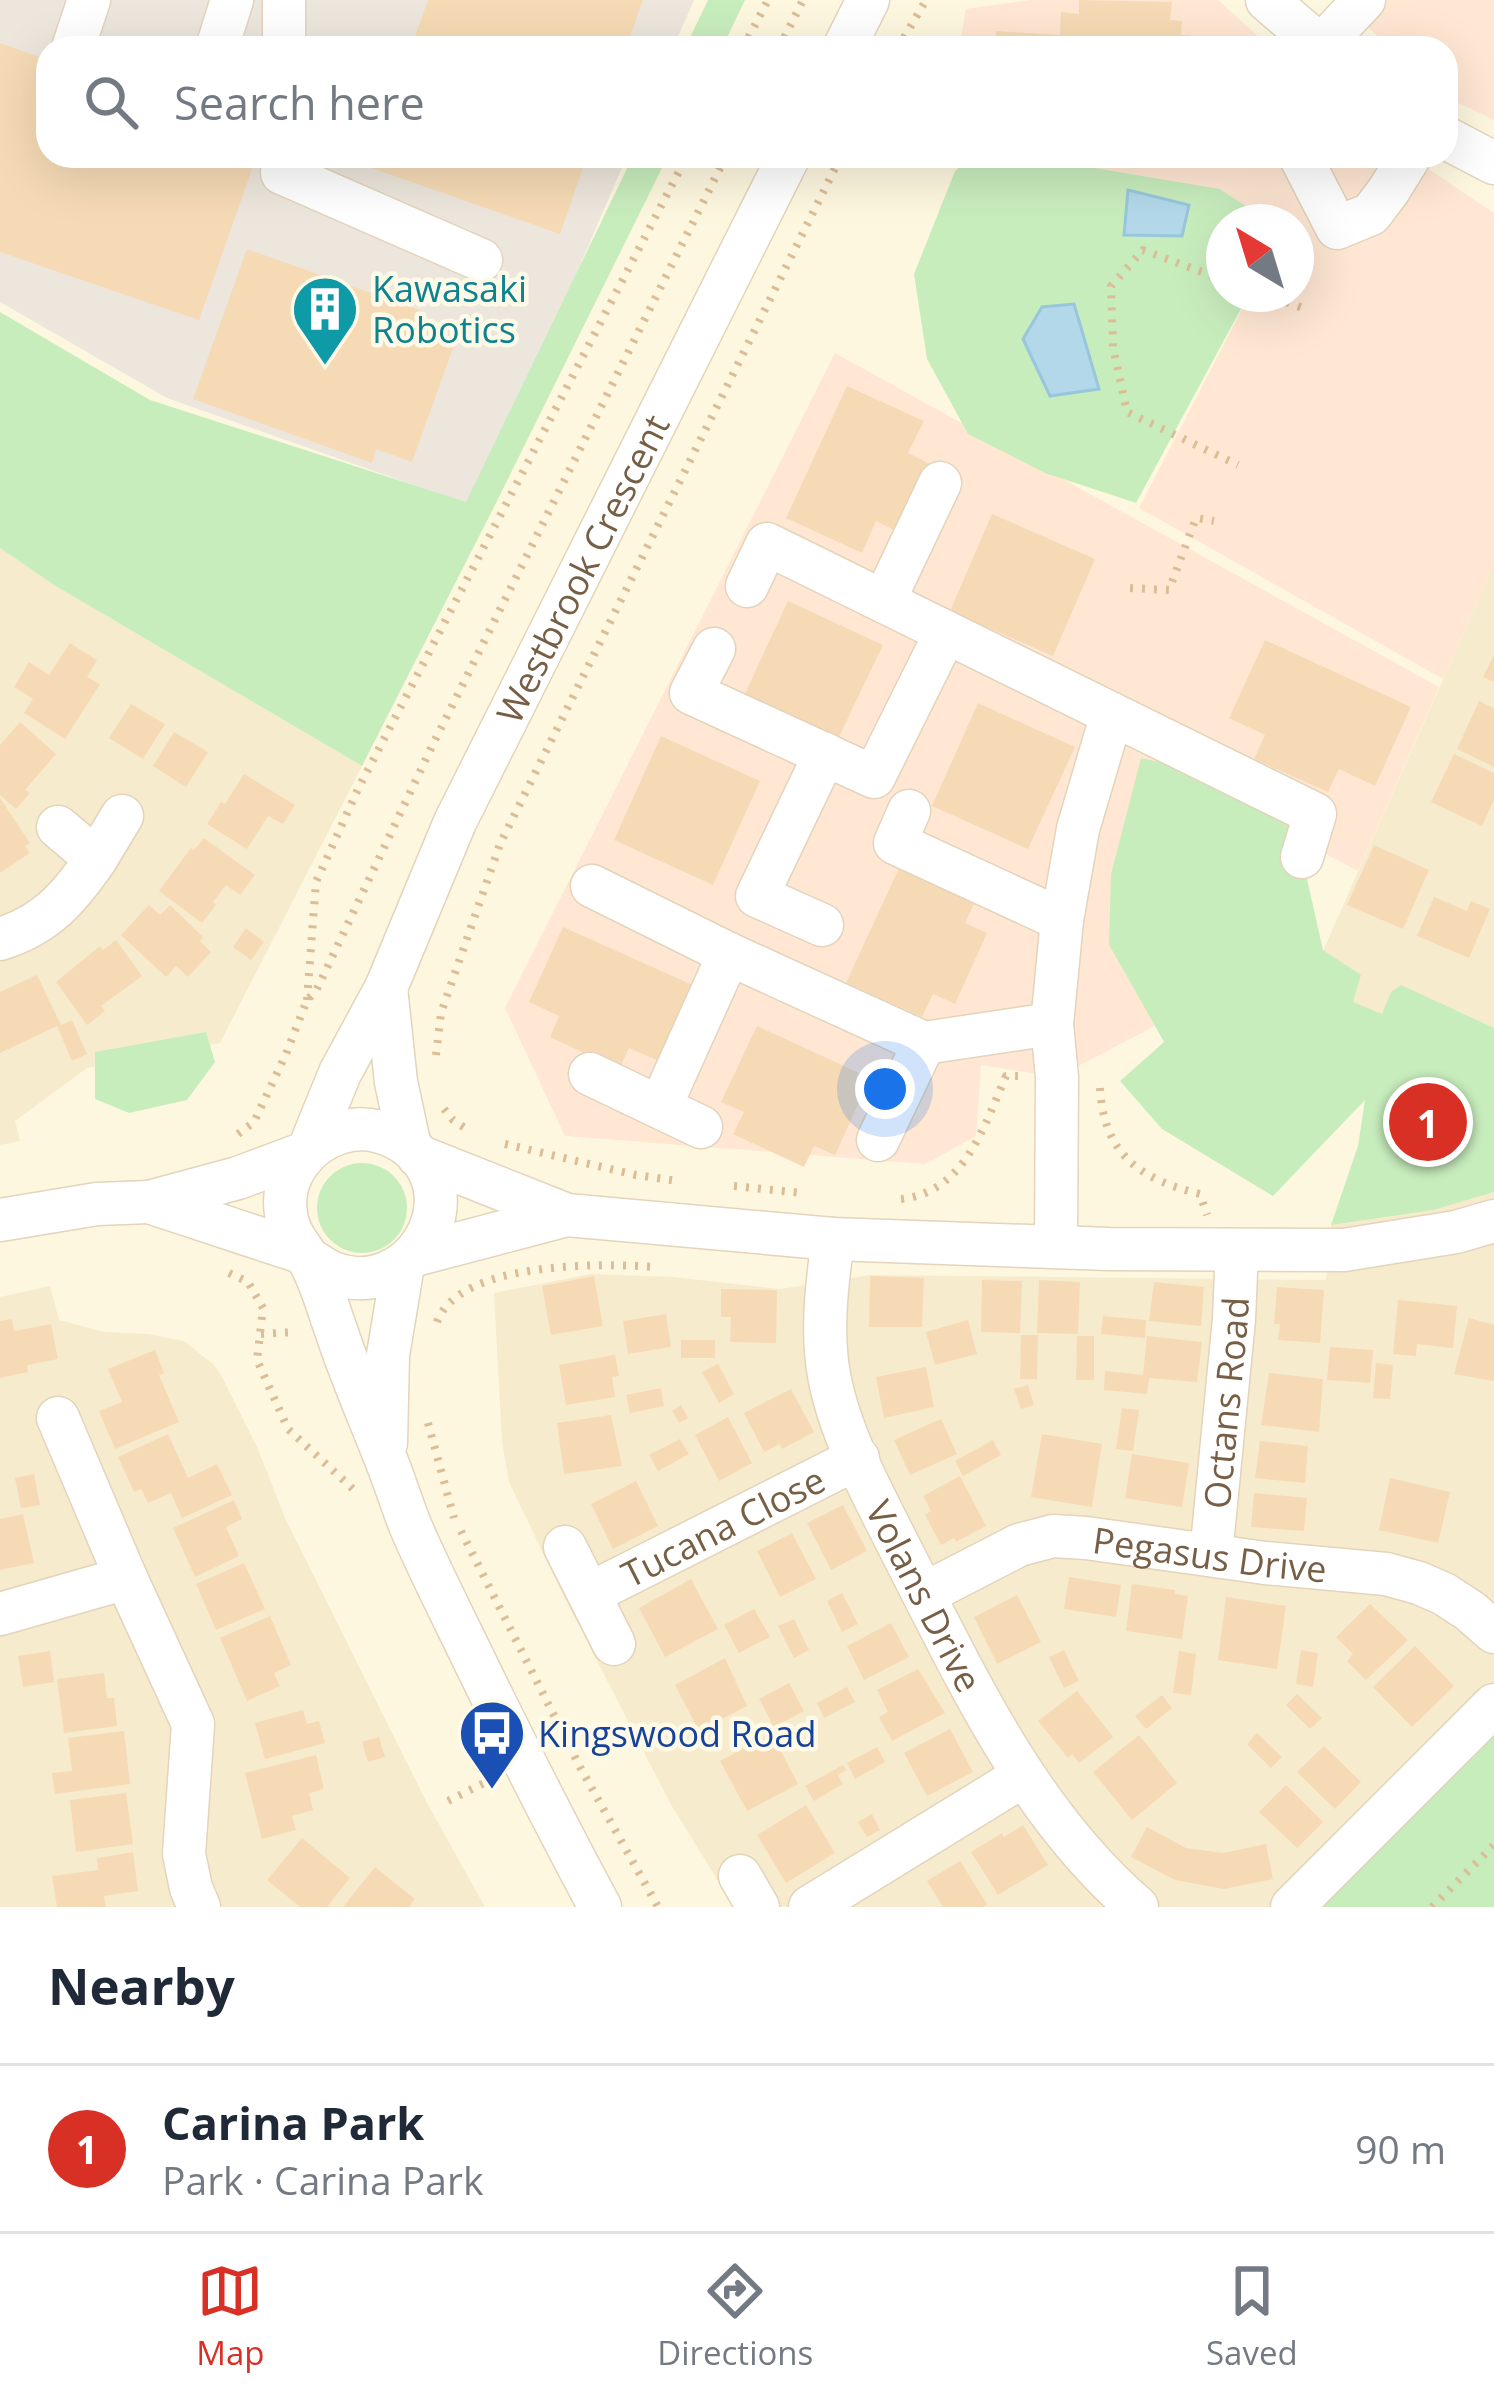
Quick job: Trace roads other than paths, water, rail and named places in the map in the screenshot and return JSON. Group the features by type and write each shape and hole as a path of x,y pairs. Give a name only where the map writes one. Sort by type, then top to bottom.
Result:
{"street":[{"path":"77,36 89,0"},
{"path":"221,36 232,0"},
{"path":"284,0 284,36"},
{"path":"850,36 868,0"},
{"path":"1267,0 1309,36"},
{"path":"1332,36 1364,0"},
{"path":"1458,144 1494,163"},
{"path":"282,168 282,173 482,260"},
{"name":"Westbrook Crescent","path":"307,1151 340,1072 386,988 455,822 783,168"},
{"path":"1306,168 1337,229 1371,214 1403,168"},
{"path":"884,602 940,483"},
{"path":"747,586 767,544 1315,814 1302,857"},
{"path":"714,649 692,693 874,777 946,632"},
{"path":"1056,1246 1057,1077 1052,1024 1062,920 1078,829 1112,714"},
{"path":"822,926 758,896 825,754"},
{"path":"909,811 895,843 1062,920"},
{"path":"0,939 22,932 59,908 122,816"},
{"path":"58,827 96,859"},
{"path":"592,886 924,1042 1052,1024"},
{"path":"660,1107 729,954"},
{"name":"Westbrook Crescent","path":"386,988 396,1082 414,1152"},
{"path":"878,1140 924,1042"},
{"path":"590,1074 700,1127"},
{"path":"0,1220 97,1204 149,1202 238,1178 348,1130 370,1129 567,1215 832,1239 1344,1250 1494,1221"},
{"path":"307,1151 286,1192 292,1235 306,1256 411,1528 515,1745 600,1907"},
{"path":"386,1461 388,1355 409,1260 428,1237 434,1216 430,1174 414,1152"},
{"path":"149,1202 306,1256 331,1273 356,1279 380,1276 409,1260 567,1215"},
{"name":"Volans Drive","path":"832,1239 827,1294 829,1374 858,1458 1001,1741 1071,1837 1137,1907"},
{"name":"Octans Road","path":"1211,1555 1234,1319 1225,1250"},
{"path":"58,1418 193,1724 184,1854 199,1907"},
{"name":"Tucana Close","path":"589,1594 858,1458"},
{"name":"Pegasus Drive","path":"924,1594 1019,1545 1053,1536 1086,1538 1386,1574 1419,1583 1470,1611 1494,1632"},
{"name":"Tucana Close","path":"565,1547 614,1644"},
{"path":"0,1614 126,1578"},
{"path":"1292,1907 1494,1705"},
{"path":"810,1907 1023,1776"}],"water":[{"path":"1128,190 1189,205 1182,236 1124,235"},
{"path":"1074,304 1099,389 1050,396 1023,339 1042,307"}],"place":[{"name":"Kawasaki Robotics","path":"325,368"},
{"name":"Carina Park","path":"1428,1122"},
{"name":"Kingswood Road","path":"492,1792"}]}
